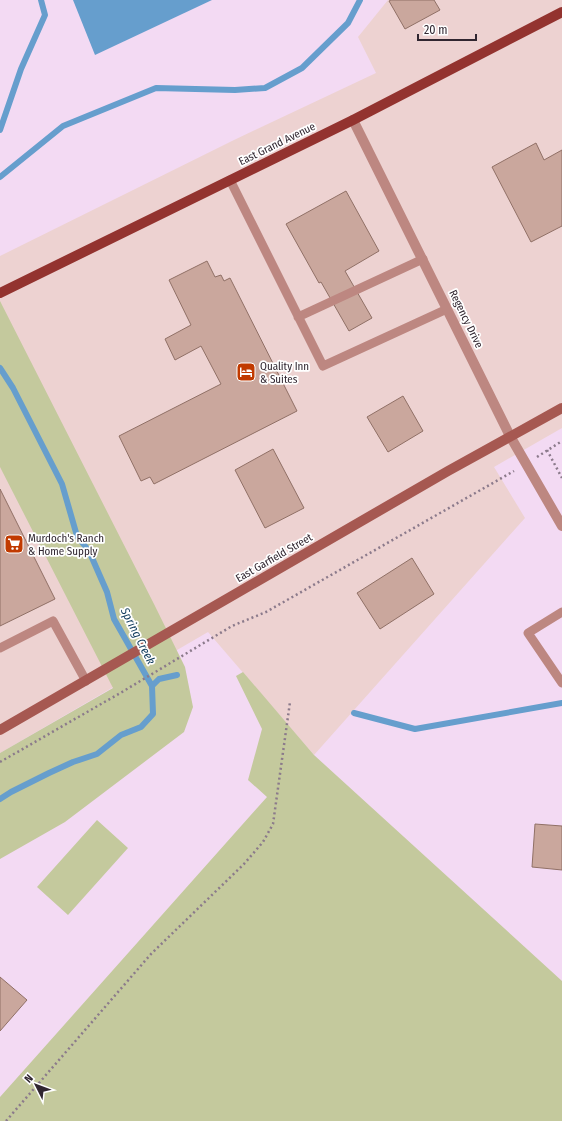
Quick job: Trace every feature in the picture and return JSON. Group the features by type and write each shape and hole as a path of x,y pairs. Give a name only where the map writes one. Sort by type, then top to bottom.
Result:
{"main road":[{"name":"East Grand Avenue","path":"0,293 354,120 562,12"}],"street":[{"name":"Regency Drive","path":"354,120 510,436 562,526"},
{"name":"East Garfield Street","path":"0,730 510,436 562,408"}],"lane":[{"path":"230,180 323,366 447,309"},
{"path":"298,317 423,259"},
{"path":"562,612 528,633 562,683"},
{"path":"0,648 53,621 86,681"}],"path":[{"path":"0,762 122,692 232,626 266,612 526,464 562,441"},
{"path":"547,450 562,478"},
{"path":"6,1121 152,954 244,864 263,842 273,824 290,702"}],"shaded area":[{"path":"388,0 562,0 562,428 494,467 525,518 314,755 208,632 0,753 0,256 234,140 376,73 358,37"}],"green space":[{"path":"0,301 185,667 193,707 184,732 65,822 0,859 0,753 113,688 0,467"},
{"path":"243,672 314,755 562,981 562,1121 0,1121 0,1097 267,797 248,780 262,729 236,676"},
{"path":"97,820 128,848 68,915 37,887"}],"water":[{"path":"73,0 212,0 95,55"}],"building":[{"path":"434,0 440,10 405,29 389,1"},
{"path":"536,143 544,160 562,150 562,226 531,242 492,167"},
{"path":"346,191 379,251 345,271 372,318 349,331 321,282 319,283 286,224"},
{"name":"Quality Inn & Suites","path":"207,261 215,277 221,275 224,281 230,278 297,411 154,484 150,477 141,481 119,436 221,384 201,346 175,360 165,339 191,325 169,280"},
{"path":"403,396 423,431 388,452 367,417"},
{"path":"273,449 304,508 265,528 235,470"},
{"name":"Murdoch's Ranch & Home Supply","path":"0,489 55,599 0,626"},
{"path":"412,558 434,594 380,629 357,593"},
{"path":"535,824 562,826 562,870 532,867"},
{"path":"0,977 27,1000 0,1031"}],"waterway":[{"path":"0,130 21,69 45,15 41,0"},
{"path":"0,177 63,126 156,88 235,90 265,88 302,68 348,23 360,0"},
{"name":"Spring Creek","path":"0,368 13,388 62,484 77,536 89,551 107,592 114,619 152,686 153,714 141,727 121,735 97,754 73,762 49,773 0,799"},
{"path":"152,686 159,679 177,675"},
{"path":"354,713 415,729 562,703"}],"place":[{"name":"Quality Inn & Suites","path":"246,372"},
{"name":"Murdoch's Ranch & Home Supply","path":"14,544"}]}
